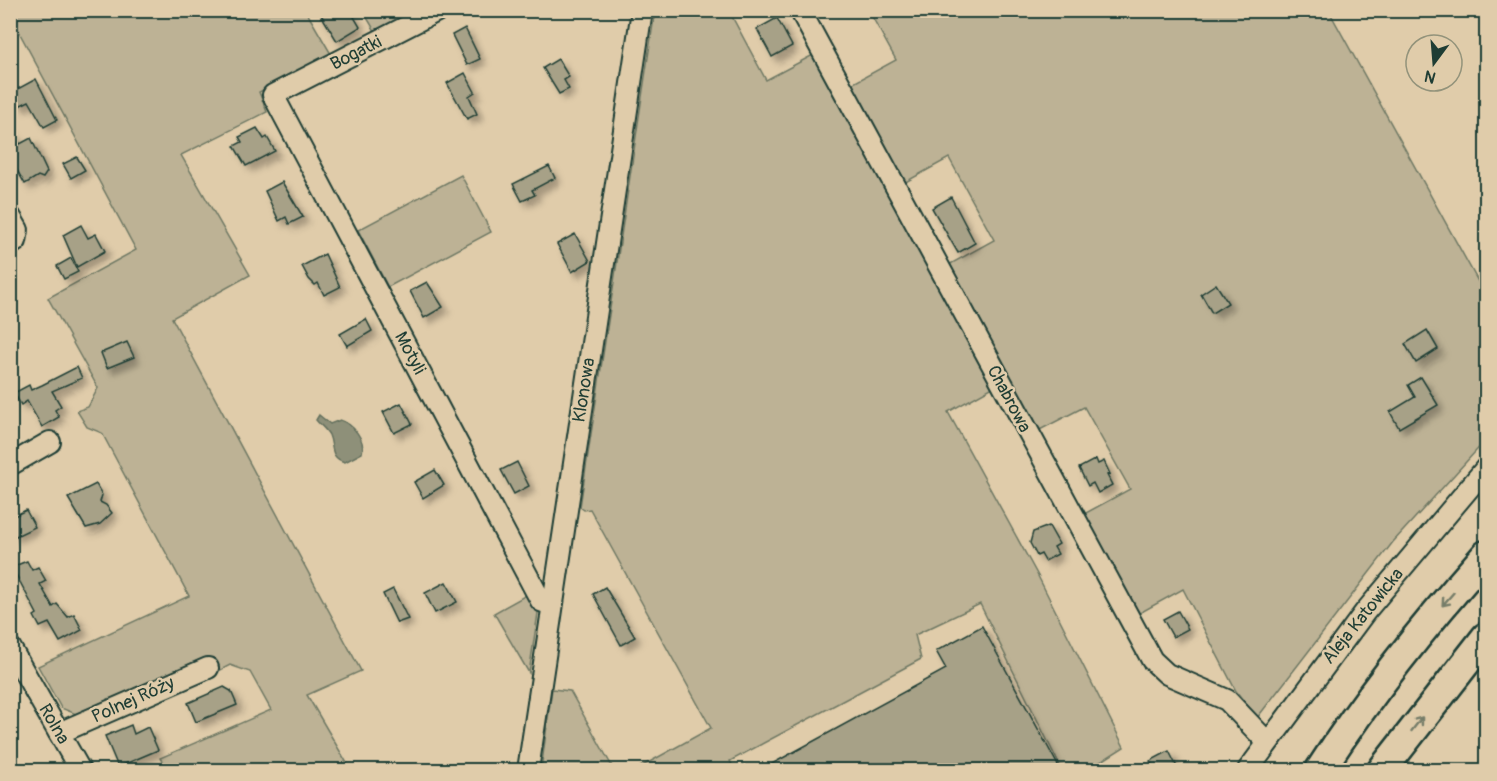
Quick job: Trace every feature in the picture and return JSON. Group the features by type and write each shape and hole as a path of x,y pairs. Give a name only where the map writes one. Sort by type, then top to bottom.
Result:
{"highway":[{"path":"1320,771 1392,668 1437,611 1486,555"},
{"path":"1382,771 1486,637"}],"street":[{"name":"Bogatki","path":"273,95 439,10"},
{"name":"Klonowa","path":"528,771 642,10"},
{"name":"Chabrowa","path":"800,10 1152,660 1167,674 1227,700 1267,742"},
{"name":"Motyli","path":"273,95 541,601 552,605"},
{"path":"10,216 18,230 16,241 10,245"},
{"path":"10,465 50,442"},
{"name":"Aleja Katowicka","path":"1248,771 1267,742 1365,612 1486,468"},
{"name":"Rolna","path":"10,646 80,771"},
{"name":"Polnej Róży","path":"59,733 208,668"}],"shaded area":[{"path":"10,11 306,11 331,54 259,92 267,112 181,155 250,275 172,318 361,671 307,695 351,770 167,770 160,758 271,710 250,672 230,665 211,675 204,658 76,714 61,708 38,666 189,596 102,433 87,427 77,411 88,407 98,388 48,298 136,250 11,17"},
{"path":"363,11 414,11 375,31"},
{"path":"655,11 729,11 766,80 813,55 993,387 948,412 1038,576 1124,747 1094,766 1096,770 1062,770 980,604 915,635 921,659 730,761 735,770 635,770 711,728 590,509 584,510 580,507"},
{"path":"869,11 1329,11 1486,296 1486,440 1393,542 1257,718 1236,691 1183,589 1138,614 1084,514 1130,489 1084,407 1032,434 943,268 994,240 949,158 902,184 848,86 896,60"},
{"path":"461,175 491,232 388,287 358,230"},
{"path":"319,415 330,424 340,420 349,425 360,438 362,453 345,462 336,458 329,435 316,420"},
{"path":"528,594 538,613 529,673 494,613"},
{"path":"552,689 570,691 614,770 541,770"}],"building":[{"path":"318,10 350,10 360,27 337,41"},
{"path":"777,18 792,46 772,57 757,29"},
{"path":"465,28 480,59 467,65 452,35"},
{"path":"558,59 569,77 564,80 569,89 559,94 543,68"},
{"path":"465,73 475,92 469,96 477,114 467,119 447,83"},
{"path":"36,79 57,120 44,127 29,101 19,106 12,92"},
{"path":"257,128 264,139 267,137 275,151 246,166 234,146 242,142 239,137"},
{"path":"10,129 20,144 31,138 47,172 43,178 38,176 25,184 10,158"},
{"path":"77,157 85,170 71,178 63,164"},
{"path":"549,166 555,178 532,190 535,195 522,201 513,184"},
{"path":"282,182 303,217 289,224 286,217 279,221 265,191"},
{"path":"951,197 975,243 958,253 932,208"},
{"path":"81,225 88,238 96,234 105,251 77,267 63,235"},
{"path":"575,234 590,261 572,272 557,244"},
{"path":"325,254 340,287 324,295 318,283 315,285 309,279 302,266"},
{"path":"71,258 78,272 64,279 57,266"},
{"path":"427,282 443,307 424,318 410,291"},
{"path":"1216,284 1228,303 1212,313 1201,294"},
{"path":"366,319 372,331 347,346 340,334"},
{"path":"1427,330 1438,349 1416,363 1405,344"},
{"path":"127,342 134,357 107,368 101,353"},
{"path":"77,367 82,378 52,391 61,406 55,410 59,417 42,427 27,401 21,405 14,393 29,385 31,390"},
{"path":"1421,377 1438,405 1399,428 1390,412 1415,397 1408,385"},
{"path":"401,403 412,424 394,433 383,412"},
{"path":"1096,459 1098,464 1104,461 1112,485 1098,493 1093,483 1088,486 1079,468"},
{"path":"517,462 529,486 514,494 501,470"},
{"path":"435,470 444,485 423,498 414,482"},
{"path":"96,484 102,495 100,502 106,505 112,513 100,524 86,528 68,498"},
{"path":"26,510 35,527 14,537 10,530 10,518"},
{"path":"1049,526 1059,544 1054,547 1058,554 1045,561 1041,554 1037,556 1030,543 1033,532"},
{"path":"27,561 32,570 38,567 46,581 40,584 53,607 57,604 68,617 74,614 82,630 60,642 49,623 40,627 34,616 37,614 12,567"},
{"path":"446,582 457,602 435,613 425,593"},
{"path":"605,587 635,637 621,645 593,594"},
{"path":"393,589 408,619 397,623 383,594"},
{"path":"1178,611 1188,629 1173,637 1163,619"},
{"path":"982,626 1061,771 759,771 946,669 936,651"},
{"path":"224,687 231,691 237,705 196,722 188,703"},
{"path":"131,725 134,734 148,727 158,750 118,767 105,736"},
{"path":"1169,751 1179,771 1155,771 1150,761"}]}
